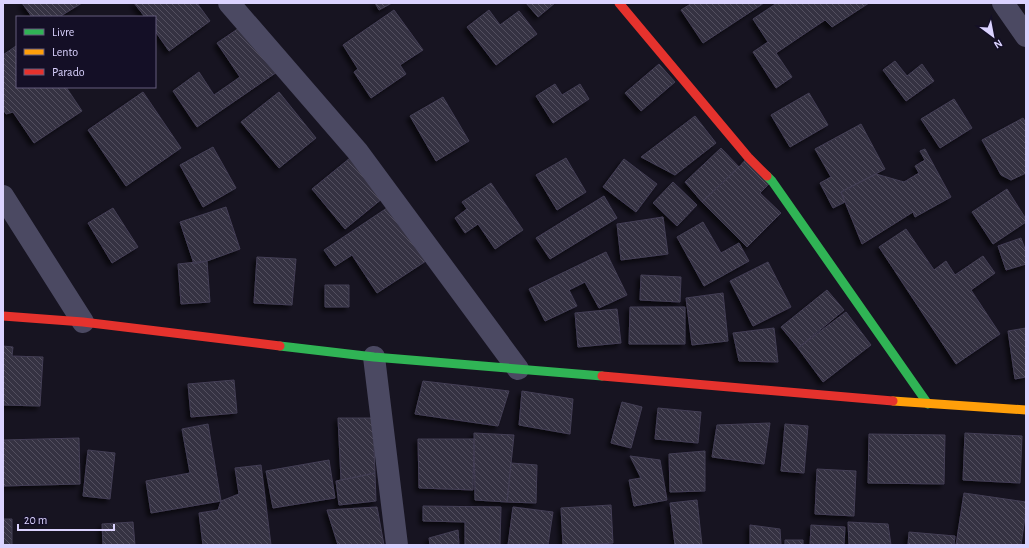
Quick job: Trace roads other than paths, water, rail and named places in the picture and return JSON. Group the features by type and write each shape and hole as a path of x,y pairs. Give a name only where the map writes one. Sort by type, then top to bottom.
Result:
{"street":[{"path":"229,3 358,152 518,369"},
{"path":"619,3 748,157 772,180 928,404"},
{"path":"1003,3 1026,36"},
{"path":"3,196 83,322"},
{"path":"3,316 83,322 374,357 928,404 1026,410"},
{"path":"374,357 397,545"}]}
